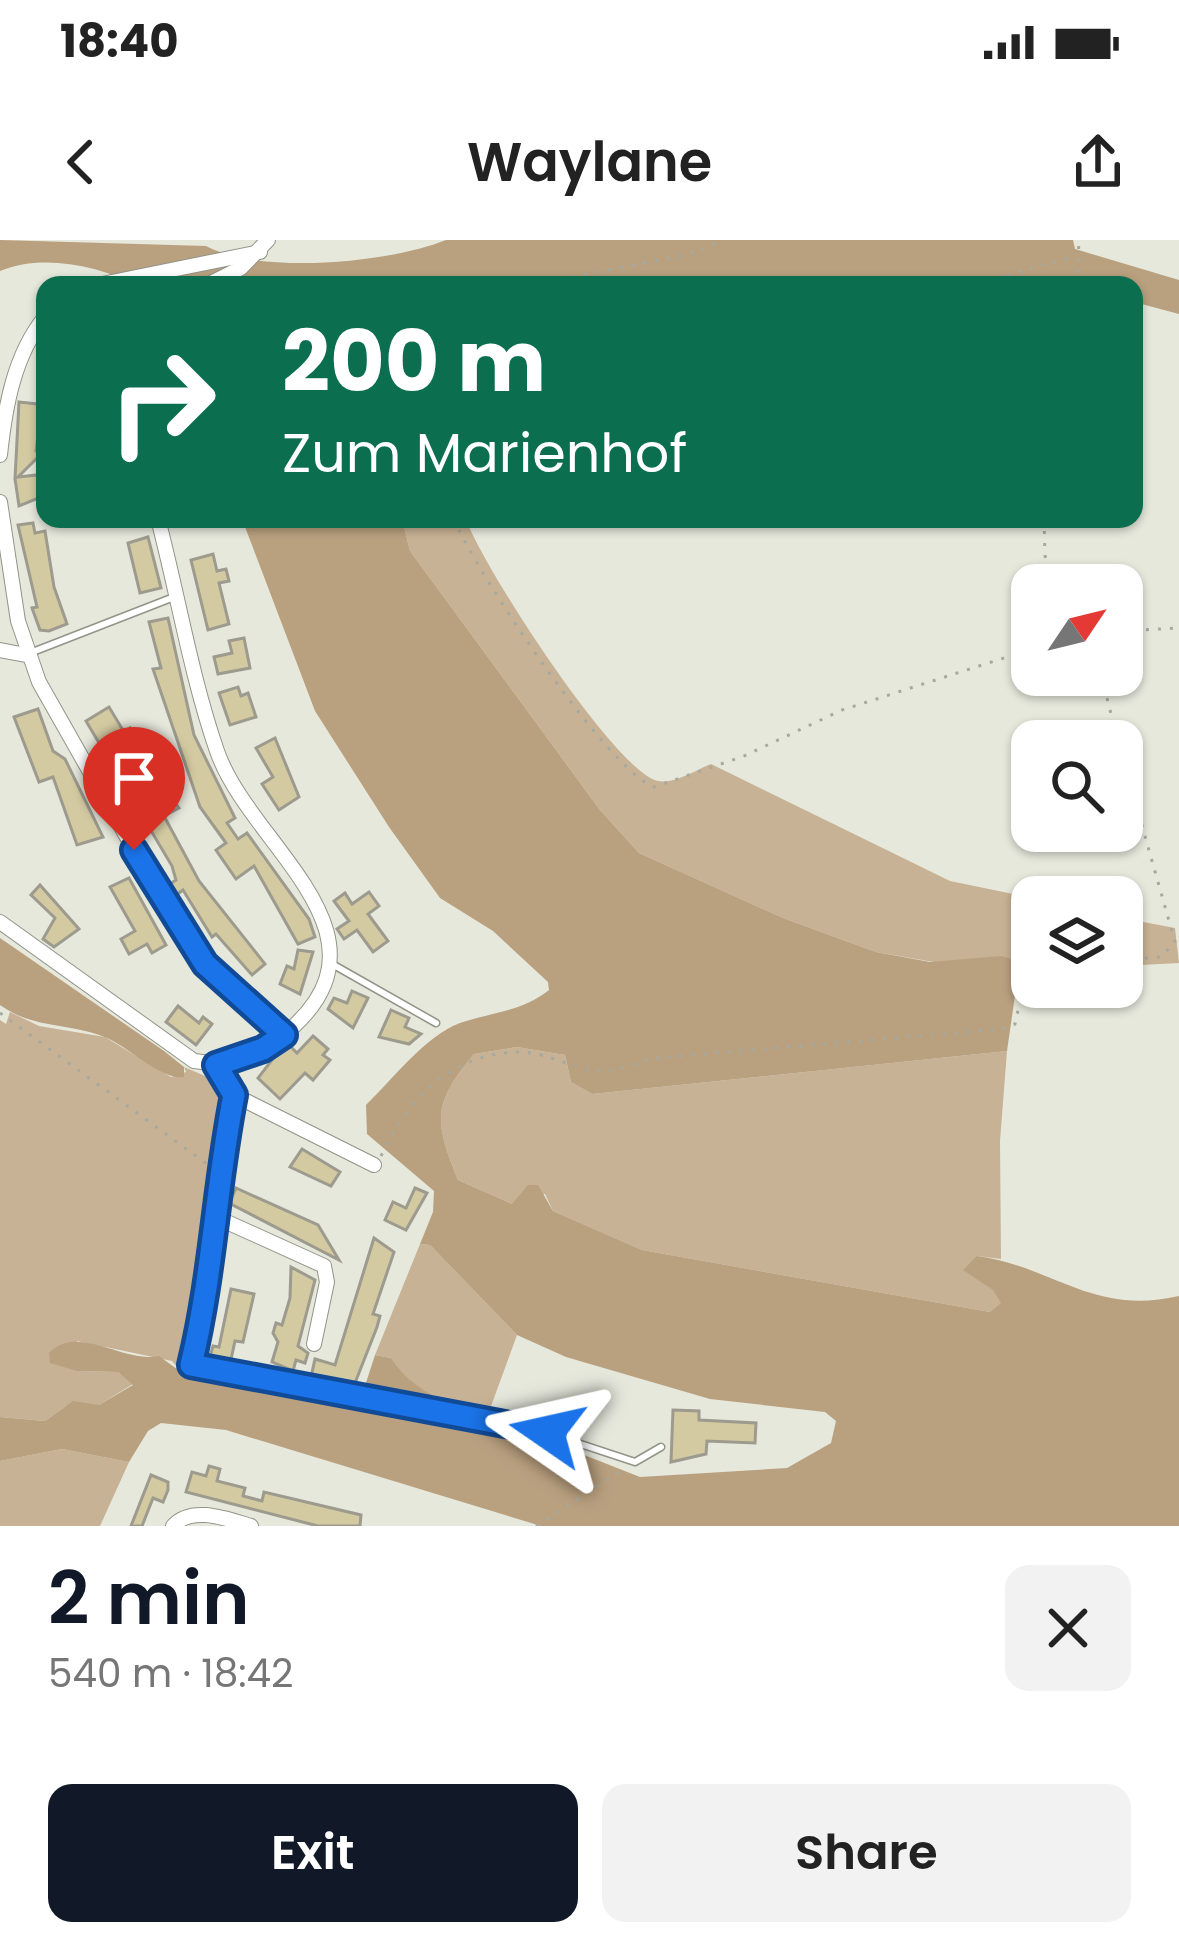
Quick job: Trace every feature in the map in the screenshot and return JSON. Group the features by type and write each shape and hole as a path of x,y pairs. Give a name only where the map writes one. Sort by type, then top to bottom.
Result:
{"street":[{"path":"136,276 264,246"},
{"path":"220,276 264,246"},
{"path":"0,455 18,366 36,333"},
{"path":"0,502 26,655 183,936 216,974 284,1035"},
{"path":"0,922 180,1056 216,1065 263,1049 284,1035 316,1001 332,964 327,925 316,901 245,808 223,764 160,528"},
{"path":"0,650 26,655"},
{"path":"216,1065 234,1095 374,1165"},
{"path":"191,1365 218,1218 218,1171 234,1095"},
{"path":"218,1218 324,1266 327,1282 314,1344"},
{"path":"173,1526 182,1517 198,1514 251,1526"}],"lane":[{"path":"26,655 178,596"},
{"path":"332,964 436,1024"},
{"path":"191,1365 547,1432 635,1462 661,1447"}],"path":[{"path":"577,276 686,255 725,240"},
{"path":"1076,276 1079,240"},
{"path":"1004,276 1076,256"},
{"path":"460,528 561,690 635,777 654,788 744,757 842,710 1011,656"},
{"path":"1044,528 1049,564"},
{"path":"1143,630 1179,628"},
{"path":"1143,831 1176,950 1143,958"},
{"path":"374,1165 410,1102 445,1073 478,1061 521,1052 603,1071 655,1058 1003,1029 1015,1024 1018,1008"},
{"path":"1,1016 218,1171"},
{"path":"536,1526 635,1462"}],"shaded area":[{"path":"0,240 206,246 258,261 291,263 359,260 446,240 1073,240 1075,249 1179,280 1179,314 1143,304 1143,276 116,276 52,263 0,271"},
{"path":"245,528 404,528 410,551 600,810 639,853 783,918 876,952 930,962 1011,959 1013,1008 1007,1051 592,1094 571,1082 565,1055 517,1047 474,1054 450,1087 441,1114 444,1142 458,1180 512,1204 528,1185 538,1185 553,1211 642,1250 990,1312 1001,1303 993,1290 963,1270 977,1256 1122,1300 1179,1296 1179,1526 541,1526 226,1430 161,1423 148,1431 129,1462 62,1449 0,1461 0,1417 45,1421 73,1401 99,1405 133,1385 118,1372 77,1371 50,1363 49,1353 74,1342 159,1356 181,1372 224,1383 541,1438 640,1477 787,1468 831,1443 836,1421 825,1412 710,1399 566,1357 517,1335 430,1245 420,1244 433,1212 434,1191 367,1134 366,1105 447,1029 528,1003 549,990 548,982 493,931 440,898 315,711"},
{"path":"404,528 470,528 496,578 552,664 612,743 638,769 665,781 711,764 950,881 1011,894 1011,975 876,952 783,918 639,853 600,810 410,551"},
{"path":"1143,922 1175,928 1179,963 1143,965"},
{"path":"0,938 164,1051 184,1067 184,1077 156,1069 109,1039 26,1018 0,1005"},
{"path":"10,1012 39,1026 105,1037 171,1077 186,1072 184,1067 205,1076 221,1095 223,1112 209,1181 206,1270 181,1372 172,1361 77,1341 77,1371 118,1372 133,1384 99,1405 66,1406 45,1421 0,1417 0,1020 6,1024"},
{"path":"517,1047 565,1055 571,1082 592,1094 1007,1051 1000,1141 1001,1259 977,1256 1002,1303 990,1312 642,1250 553,1211 545,1194 512,1204 458,1180 441,1127 444,1100 474,1054"},
{"path":"420,1244 430,1245 517,1335 490,1409 424,1391 391,1358 375,1355"},
{"path":"375,1355 391,1358 410,1380 431,1394 484,1407 491,1414 369,1400 362,1395"},
{"path":"62,1449 129,1462 100,1526 0,1526 0,1461"}],"building":[{"path":"19,402 36,404 36,459 18,477 36,475 36,499 19,506 15,479"},
{"path":"33,523 35,533 45,531 54,587 67,624 49,631 40,630 32,608 37,607 18,525"},
{"path":"148,537 161,588 140,593 128,543"},
{"path":"213,554 217,571 226,569 229,581 219,583 229,624 208,630 191,560"},
{"path":"168,618 194,735 235,818 227,823 238,839 247,833 309,919 315,937 298,944 254,866 236,879 216,850 226,843 200,807 153,669 161,668 149,622"},
{"path":"244,638 250,668 218,674 214,657 232,653 229,641"},
{"path":"238,687 241,696 248,693 256,717 230,725 219,693"},
{"path":"109,707 124,732 130,728 135,737 123,744 145,782 156,776 179,808 164,816 199,881 265,964 252,975 216,934 212,937 183,890 175,896 168,885 176,880 172,866 86,721"},
{"path":"38,709 53,751 65,759 103,837 77,845 53,777 39,782 14,717"},
{"path":"275,738 299,797 279,810 262,784 273,777 256,748"},
{"path":"129,878 166,945 152,953 147,944 129,954 121,939 135,931 110,887"},
{"path":"40,885 79,929 54,947 43,939 55,918 31,895"},
{"path":"369,892 379,906 368,914 388,941 373,952 357,930 344,939 337,929 349,921 334,901 345,893 352,904"},
{"path":"298,950 313,952 300,994 280,984 287,966 294,969"},
{"path":"352,991 368,998 353,1028 328,1009 334,998 347,1003"},
{"path":"178,1006 199,1023 203,1017 212,1024 196,1045 166,1022"},
{"path":"391,1010 409,1018 405,1027 421,1034 409,1044 379,1037"},
{"path":"313,1036 328,1049 323,1055 330,1060 313,1080 305,1073 280,1099 258,1078 278,1052 289,1045 297,1053"},
{"path":"302,1149 340,1172 331,1186 290,1167"},
{"path":"236,1188 318,1225 339,1260 229,1203"},
{"path":"415,1188 427,1193 406,1230 385,1220 393,1202 406,1208"},
{"path":"374,1238 394,1252 373,1314 380,1316 377,1327 353,1388 311,1377 315,1359 335,1365"},
{"path":"291,1267 315,1280 298,1346 308,1353 305,1363 296,1360 293,1371 272,1362 278,1342 273,1333 276,1323 282,1325 290,1298"},
{"path":"231,1289 254,1294 243,1342 235,1341 230,1364 209,1360 213,1346 219,1347"},
{"path":"673,1410 699,1411 699,1420 756,1423 755,1443 707,1441 706,1454 671,1462"},
{"path":"209,1466 220,1469 217,1481 245,1488 243,1496 262,1501 264,1492 361,1515 360,1526 318,1526 186,1492 192,1472 206,1476"},
{"path":"151,1475 168,1482 168,1490 163,1502 153,1498 142,1526 131,1526"}],"route":[{"path":"134,850 183,936 205,964 284,1035 241,1059 216,1065 234,1095 218,1171 216,1243 191,1365 225,1376 547,1432"}]}
